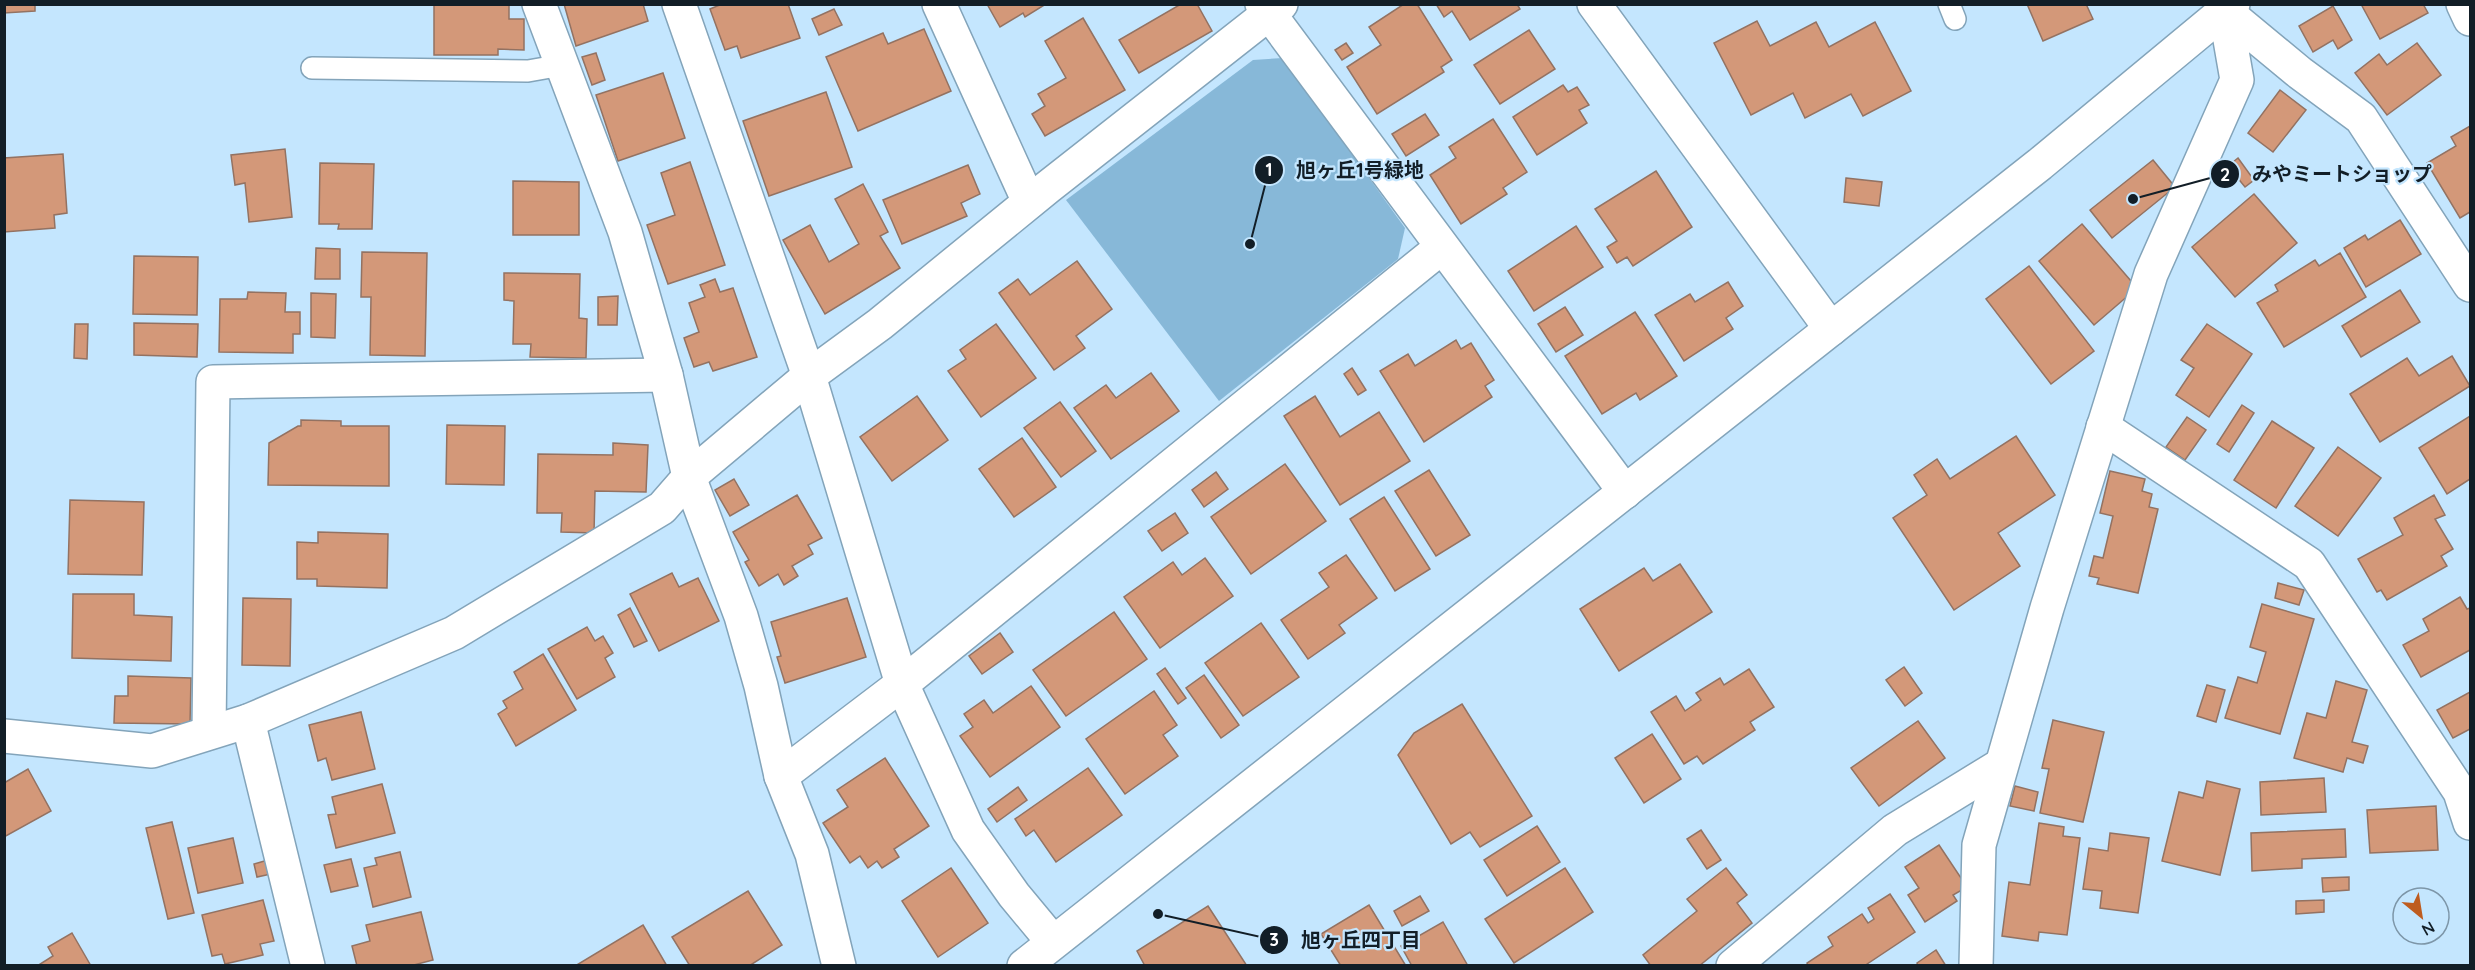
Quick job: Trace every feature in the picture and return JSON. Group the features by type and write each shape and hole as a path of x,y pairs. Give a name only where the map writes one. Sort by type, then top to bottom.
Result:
{"street":[{"path":"539,4 625,232 666,375 689,477 741,616 761,686 781,776 812,854 839,966"},
{"path":"679,4 809,376 902,684 968,830 1014,895 1053,942"},
{"path":"939,4 1029,202"},
{"path":"1594,4 1832,329"},
{"path":"2463,4 2470,19"},
{"path":"4,736 152,751 248,721 454,633 662,508 689,477 809,376 880,324 1270,8 1442,247 1625,492"},
{"path":"1024,966 1832,329 2049,156 2229,8"},
{"path":"2229,8 2300,73 2361,118 2470,285"},
{"path":"1976,966 1979,845 2001,765 2151,274 2237,80 2229,8"},
{"path":"781,776 902,684 1442,247"},
{"path":"209,732 213,382 666,375"},
{"path":"2103,427 2309,564 2460,792 2470,823"},
{"path":"248,721 308,966"},
{"path":"1733,966 1895,830 2001,765"}],"lane":[{"path":"312,68 528,71 562,65"}],"shaded area":[{"path":"1283,58 1405,228 1398,259 1219,401 1066,200 1253,60"}],"building":[{"path":"4,4 35,4 35,11 4,13"},
{"path":"434,4 509,4 509,19 524,19 524,50 498,49 498,55 434,55"},
{"path":"564,4 643,4 648,21 576,46"},
{"path":"722,4 788,4 800,38 741,58 737,46 725,50 710,9"},
{"path":"987,4 1046,4 1025,17 1023,13 1000,27"},
{"path":"1181,4 1197,4 1212,31 1139,73 1119,40"},
{"path":"1404,4 1417,4 1452,60 1441,67 1444,72 1377,114 1347,67 1381,45 1369,27"},
{"path":"1436,4 1517,4 1520,9 1470,40 1452,11 1444,17"},
{"path":"2027,4 2086,4 2093,19 2043,41"},
{"path":"2361,4 2423,4 2428,13 2380,39"},
{"path":"2333,6 2352,40 2338,49 2333,40 2313,52 2299,26"},
{"path":"834,9 842,25 819,35 812,19"},
{"path":"1083,18 1125,90 1045,136 1032,114 1045,106 1038,94 1066,78 1045,41"},
{"path":"1757,21 1770,46 1816,22 1829,47 1875,22 1911,91 1863,116 1851,94 1805,118 1793,93 1751,115 1714,43"},
{"path":"924,29 951,91 858,131 826,57 883,33 888,44"},
{"path":"1529,30 1555,69 1500,104 1474,65"},
{"path":"1346,43 1353,53 1342,60 1335,50"},
{"path":"2417,43 2441,75 2387,115 2355,73 2379,54 2387,65"},
{"path":"596,53 605,80 592,85 582,57"},
{"path":"663,73 685,138 618,161 596,95"},
{"path":"1563,85 1568,92 1577,87 1589,105 1579,110 1587,123 1537,155 1513,117"},
{"path":"2280,90 2306,110 2273,152 2248,133"},
{"path":"826,92 852,167 769,196 743,121"},
{"path":"1425,114 1439,135 1406,156 1392,134"},
{"path":"1493,119 1527,172 1503,188 1507,194 1461,224 1430,175 1456,158 1449,147"},
{"path":"2470,126 2470,212 2460,218 2427,163 2456,146 2451,137"},
{"path":"285,149 292,217 249,222 245,183 235,185 231,155"},
{"path":"63,154 67,213 54,215 55,228 4,232 4,158"},
{"path":"2238,158 2254,180 2245,187 2228,166"},
{"path":"2153,160 2175,187 2112,238 2090,210"},
{"path":"690,162 725,265 668,284 647,225 675,215 661,173"},
{"path":"320,163 374,164 372,229 338,229 339,224 319,224"},
{"path":"968,165 980,194 961,203 967,216 902,244 883,200"},
{"path":"1656,171 1692,227 1633,266 1627,257 1617,263 1607,247 1617,241 1595,209"},
{"path":"1846,178 1882,182 1879,206 1844,202"},
{"path":"513,181 579,182 579,235 513,235"},
{"path":"863,184 888,232 880,236 900,268 825,314 783,240 810,225 829,262 859,244 835,199"},
{"path":"2254,194 2297,243 2235,297 2192,247"},
{"path":"2400,220 2421,254 2366,287 2344,248 2365,235 2368,240"},
{"path":"2082,224 2137,288 2094,325 2039,261"},
{"path":"1576,226 1603,267 1534,311 1508,271"},
{"path":"316,248 340,249 340,279 315,279"},
{"path":"362,252 427,253 425,356 370,355 371,297 361,297"},
{"path":"2340,253 2366,297 2284,347 2257,303 2278,291 2275,285 2315,260 2319,266"},
{"path":"134,256 198,257 197,315 133,314"},
{"path":"1077,261 1112,309 1076,336 1085,348 1054,370 999,293 1018,279 1030,295"},
{"path":"2029,266 2094,351 2051,384 1986,299"},
{"path":"504,273 580,274 579,318 587,319 586,358 530,357 531,344 513,344 514,301 504,300"},
{"path":"715,279 720,292 733,288 757,357 713,371 709,362 694,367 684,338 699,332 689,303 705,297 700,285"},
{"path":"1728,282 1743,306 1726,318 1733,329 1684,361 1655,315 1690,294 1695,302"},
{"path":"2400,290 2420,322 2361,357 2342,326"},
{"path":"248,292 286,293 285,312 300,312 300,334 293,334 293,353 219,352 220,299 247,299"},
{"path":"311,293 336,294 335,338 311,337"},
{"path":"618,296 617,325 598,325 598,297"},
{"path":"1565,307 1583,335 1556,352 1538,324"},
{"path":"1635,312 1677,376 1640,400 1636,393 1602,414 1565,356"},
{"path":"134,323 198,324 197,357 134,355"},
{"path":"75,324 88,324 87,359 74,358"},
{"path":"996,324 1036,378 981,417 948,371 966,359 960,350"},
{"path":"2207,324 2252,354 2209,417 2176,395 2194,368 2181,360"},
{"path":"1456,340 1461,349 1471,343 1494,380 1485,386 1492,397 1424,442 1380,371 1408,354 1415,366"},
{"path":"2452,356 2470,386 2380,442 2350,394 2407,358 2419,376"},
{"path":"1352,368 1366,390 1358,395 1344,374"},
{"path":"1151,373 1179,411 1111,459 1074,408 1106,385 1116,398"},
{"path":"917,396 948,440 892,481 860,437"},
{"path":"1315,396 1340,437 1379,412 1410,461 1340,505 1284,416"},
{"path":"1060,402 1096,451 1061,477 1024,428"},
{"path":"2242,405 2254,413 2229,452 2217,444"},
{"path":"2470,416 2470,479 2447,494 2419,448"},
{"path":"2187,417 2206,430 2185,460 2166,447"},
{"path":"301,420 341,421 341,426 389,426 389,486 268,485 269,443 301,426"},
{"path":"2272,421 2314,448 2276,508 2234,480"},
{"path":"447,425 505,426 504,485 446,484"},
{"path":"2016,436 2055,495 1998,533 2020,566 1954,610 1893,518 1927,495 1914,475 1937,459 1950,479"},
{"path":"1022,438 1056,487 1014,517 979,469"},
{"path":"613,443 648,445 646,492 595,491 594,533 561,532 562,513 537,513 538,454 613,455"},
{"path":"2338,447 2381,478 2338,536 2295,506"},
{"path":"1285,464 1326,521 1251,574 1211,517"},
{"path":"1429,470 1470,535 1436,556 1395,491"},
{"path":"2110,471 2145,479 2142,491 2152,494 2149,507 2158,509 2138,593 2097,584 2099,578 2089,576 2094,556 2103,558 2113,516 2100,513"},
{"path":"1216,472 1228,489 1204,507 1192,490"},
{"path":"734,479 749,505 730,516 715,490"},
{"path":"797,495 822,538 808,545 813,554 792,566 798,576 784,585 778,574 759,586 745,562 749,560 733,532"},
{"path":"2434,495 2445,515 2435,519 2453,549 2441,556 2447,566 2387,600 2381,590 2377,592 2358,559 2403,535 2394,518"},
{"path":"1384,497 1430,569 1395,591 1350,519"},
{"path":"70,500 144,502 142,575 68,574"},
{"path":"1175,513 1188,533 1162,551 1148,531"},
{"path":"318,532 388,534 387,588 317,586 317,579 297,579 297,542 318,543"},
{"path":"1346,555 1377,598 1339,625 1345,633 1308,659 1281,620 1329,587 1319,573"},
{"path":"1205,558 1233,596 1160,648 1124,597 1173,562 1182,575"},
{"path":"1680,564 1712,612 1619,671 1580,609 1644,568 1653,581"},
{"path":"672,573 679,587 698,578 719,621 659,651 630,594"},
{"path":"2278,583 2304,590 2299,605 2275,598"},
{"path":"73,594 134,594 134,615 172,617 171,661 72,658"},
{"path":"2460,597 2467,609 2470,608 2470,650 2421,677 2403,645 2429,631 2423,619"},
{"path":"243,598 291,599 290,666 242,665"},
{"path":"847,598 866,657 785,683 777,657 781,656 771,622"},
{"path":"2262,604 2314,619 2280,734 2225,718 2238,677 2257,683 2266,652 2250,647"},
{"path":"630,608 647,641 634,647 618,615"},
{"path":"1114,612 1147,659 1066,716 1033,670"},
{"path":"1261,623 1299,677 1243,716 1205,663"},
{"path":"587,627 595,641 603,636 613,653 605,658 615,677 577,699 548,649"},
{"path":"1000,633 1013,652 982,674 969,656"},
{"path":"543,654 576,710 516,746 498,714 507,708 503,701 523,689 514,672"},
{"path":"1904,667 1922,693 1905,706 1886,680"},
{"path":"1165,668 1186,698 1178,704 1157,674"},
{"path":"1749,669 1774,707 1750,722 1755,730 1703,764 1697,756 1684,764 1651,712 1676,696 1685,711 1701,700 1696,693 1720,678 1724,685"},
{"path":"1204,675 1239,725 1221,738 1186,688"},
{"path":"128,676 191,678 190,724 114,723 115,696 128,696"},
{"path":"2336,681 2367,690 2352,742 2368,746 2363,763 2347,758 2343,772 2294,758 2307,713 2326,718"},
{"path":"2207,685 2225,690 2216,722 2197,716"},
{"path":"1031,686 1060,727 990,777 960,736 973,727 964,714 984,700 993,713"},
{"path":"1154,691 1177,725 1163,735 1178,756 1125,794 1086,739"},
{"path":"2470,692 2470,729 2453,738 2437,710"},
{"path":"1462,704 1532,816 1480,847 1470,832 1451,844 1398,755 1414,733"},
{"path":"361,712 375,769 332,780 326,758 318,761 309,725"},
{"path":"2053,720 2104,732 2083,822 2040,813 2049,769 2042,768"},
{"path":"1918,721 1945,758 1879,806 1851,768"},
{"path":"1652,734 1681,779 1644,803 1615,758"},
{"path":"885,758 929,826 894,849 899,857 882,868 877,861 868,868 860,856 850,863 823,823 848,807 837,790"},
{"path":"1088,768 1122,815 1056,862 1034,830 1026,836 1015,819"},
{"path":"28,769 51,811 4,837 4,783"},
{"path":"2324,778 2326,812 2261,815 2260,782"},
{"path":"2207,781 2240,789 2220,875 2162,861 2179,792 2203,798"},
{"path":"382,784 395,833 336,848 328,815 336,814 332,797"},
{"path":"2015,786 2038,792 2034,811 2010,806"},
{"path":"1018,787 1027,800 997,822 988,809"},
{"path":"2436,806 2438,850 2370,853 2367,810"},
{"path":"172,822 194,913 168,919 146,828"},
{"path":"2039,823 2064,827 2063,836 2080,838 2067,935 2039,932 2038,941 2002,936 2009,882 2030,885"},
{"path":"1537,826 1560,862 1507,896 1484,860"},
{"path":"2345,829 2346,857 2302,859 2302,868 2252,871 2251,833"},
{"path":"1701,830 1721,860 1707,869 1687,839"},
{"path":"2110,833 2149,838 2138,913 2100,908 2102,891 2083,889 2089,848 2108,851"},
{"path":"233,838 243,883 198,893 188,848"},
{"path":"1939,845 1967,887 1953,895 1957,901 1925,922 1908,895 1919,888 1905,867"},
{"path":"400,852 411,897 373,907 364,868 377,865 375,858"},
{"path":"351,859 358,886 331,892 324,865"},
{"path":"268,860 271,874 257,877 254,864"},
{"path":"951,868 988,923 938,957 902,901"},
{"path":"1565,868 1593,912 1514,963 1485,919"},
{"path":"1726,868 1747,895 1737,903 1752,923 1699,966 1651,966 1643,955 1697,911 1687,899"},
{"path":"2349,877 2349,890 2323,892 2322,878"},
{"path":"748,891 782,945 749,966 690,966 672,937"},
{"path":"1890,894 1915,932 1864,966 1808,966 1807,963 1833,946 1828,937 1862,914 1868,923 1874,919 1868,908"},
{"path":"1420,896 1429,911 1402,926 1394,911"},
{"path":"263,900 274,941 260,944 263,955 225,964 222,954 212,956 202,915"},
{"path":"2324,900 2324,912 2296,914 2296,901"},
{"path":"1369,905 1406,966 1341,966 1321,934"},
{"path":"1208,906 1247,966 1145,966 1137,951"},
{"path":"421,912 433,960 410,966 357,966 352,946 370,941 366,925"},
{"path":"1443,922 1468,966 1412,966 1401,946"},
{"path":"643,925 667,966 575,966"},
{"path":"72,933 91,966 37,966 53,956 48,947"},
{"path":"1936,950 1946,966 1918,966 1917,963"}],"place":[{"name":"みやミートショップ","path":"2133,199"},
{"name":"旭ヶ丘1号緑地","path":"1250,244"},
{"name":"旭ヶ丘四丁目","path":"1158,914"}]}
